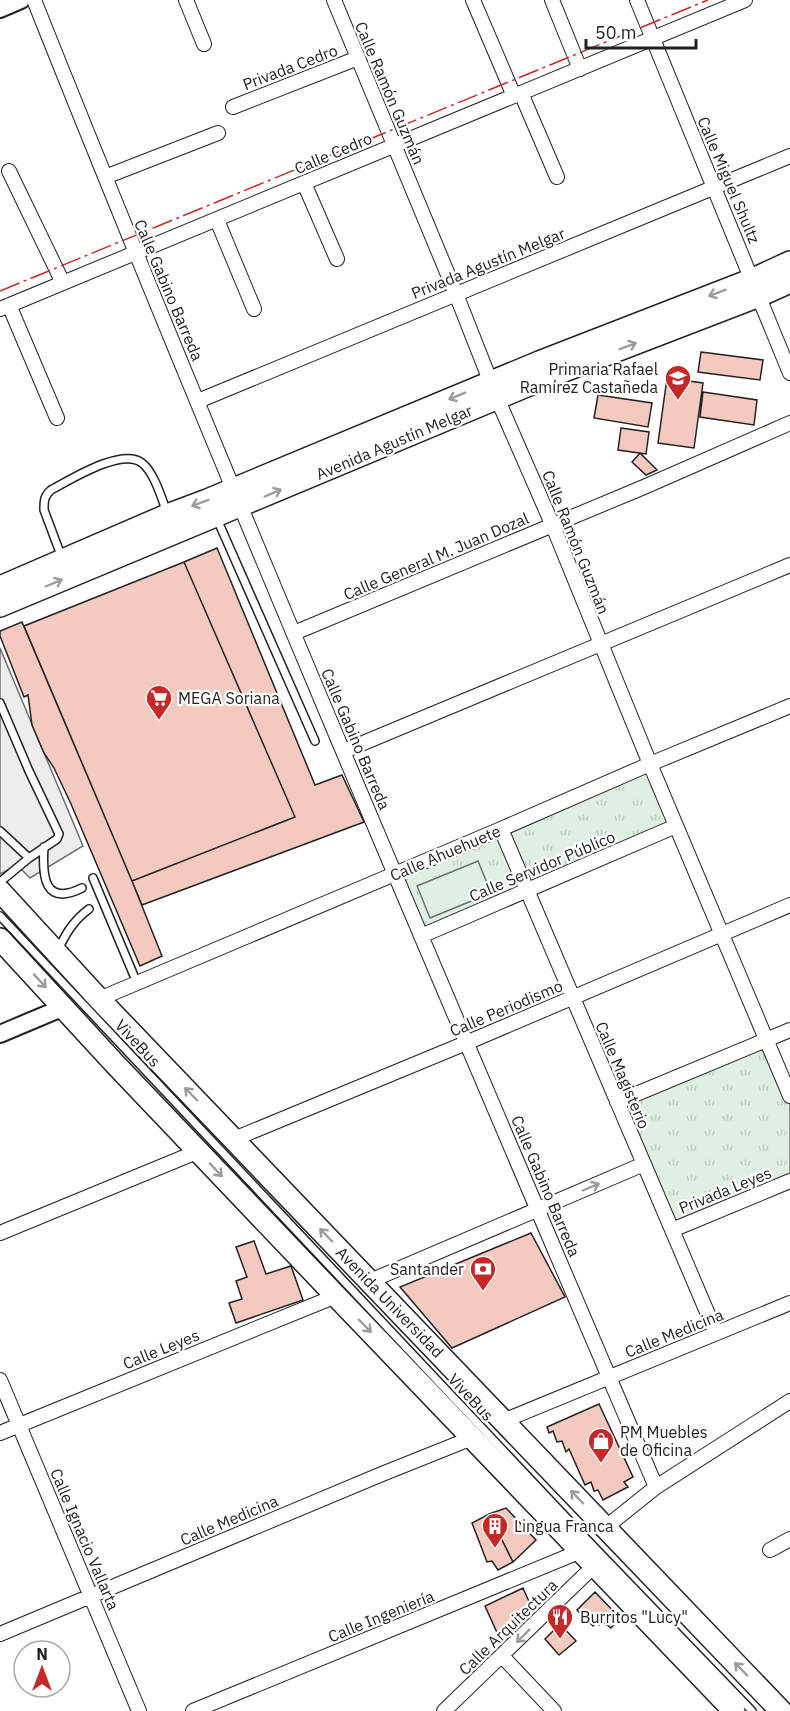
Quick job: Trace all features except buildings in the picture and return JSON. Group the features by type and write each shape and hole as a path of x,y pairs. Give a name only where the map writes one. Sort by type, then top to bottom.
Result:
{"main road":[{"name":"Avenida Agustín Melgar","path":"756,287 790,262"},
{"name":"Avenida Agustín Melgar","path":"0,587 63,560 237,498 494,390 756,287 790,282"},
{"name":"Avenida Agustín Melgar","path":"0,606 172,523 216,516 237,498"},
{"name":"Avenida Universidad","path":"0,891 99,999 503,1421 783,1709"},
{"path":"0,939 336,1296 734,1711"}],"street":[{"path":"0,9 21,0"},
{"name":"Calle Gabino Barreda","path":"34,0 136,253 394,874 656,1487"},
{"path":"186,0 204,44"},
{"name":"Calle Ramón Guzmán","path":"334,0 494,390 553,526 600,645 790,1096"},
{"path":"473,0 557,177"},
{"path":"552,0 580,69"},
{"name":"Calle Miguel Shultz","path":"637,0 790,373"},
{"name":"Calle Cedro","path":"5,307 745,0"},
{"name":"Privada Cedro","path":"233,107 358,58"},
{"path":"105,177 218,133"},
{"name":"Privada Agustín Melgar","path":"198,401 790,156"},
{"path":"9,171 63,283"},
{"path":"304,183 337,259"},
{"path":"216,220 254,309"},
{"path":"5,307 57,418"},
{"name":"Calle General M. Juan Dozal","path":"294,633 644,488 790,423"},
{"path":"344,751 790,565"},
{"name":"Calle Ahuehuete","path":"99,999 650,764 789,710"},
{"name":"Calle Servidor Público","path":"421,936 676,826"},
{"name":"Calle Magisterio","path":"501,829 716,1333"},
{"name":"Calle Periodismo","path":"234,1139 790,905"},
{"path":"0,1034 64,1006"},
{"path":"616,1102 790,1030"},
{"path":"0,1233 199,1151"},
{"path":"370,1281 644,1164"},
{"name":"Privada Leyes","path":"672,1230 790,1181"},
{"name":"Calle Leyes","path":"0,1433 336,1296"},
{"name":"Calle Medicina","path":"503,1421 790,1303"},
{"name":"Calle Ignacio Vallarta","path":"0,1380 139,1711"},
{"path":"606,1527 656,1487 790,1401"},
{"name":"Calle Medicina","path":"0,1634 472,1438"},
{"path":"770,1550 790,1539"},
{"name":"Calle Arquitectura","path":"444,1711 502,1656 588,1558"},
{"name":"Calle Ingeniería","path":"193,1711 588,1558"},
{"path":"502,1656 554,1711"}],"lane":[{"path":"63,560 44,510 47,494 81,474 118,460 136,460 143,463 149,470 172,523"},
{"path":"216,516 232,557 315,741"},
{"path":"0,703 29,771 59,831 57,839 28,858 0,882"},
{"path":"0,831 28,858"},
{"path":"44,847 44,874 48,887 60,894 82,888"},
{"path":"93,878 137,982"},
{"path":"57,952 69,929 89,909"},
{"name":"ViveBus","path":"0,916 570,1522 752,1711"}],"green space":[{"path":"650,764 676,826 421,936 394,875"},
{"path":"478,861 491,893 430,918 417,886"},
{"path":"767,1040 790,1096 790,1181 672,1230 617,1102"}],"shaded area":[{"path":"0,648 83,846 30,878 17,865 0,874"}],"power":[{"path":"0,291 708,0"}],"place":[{"name":"Primaria Rafael Ramírez Castañeda","path":"678,401"},
{"name":"MEGA Soriana","path":"159,721"},
{"name":"Santander","path":"483,1292"},
{"name":"PM Muebles de Oficina","path":"601,1464"},
{"name":"Lingua Franca","path":"495,1549"},
{"name":"Burritos \"Lucy\"","path":"560,1640"}]}
